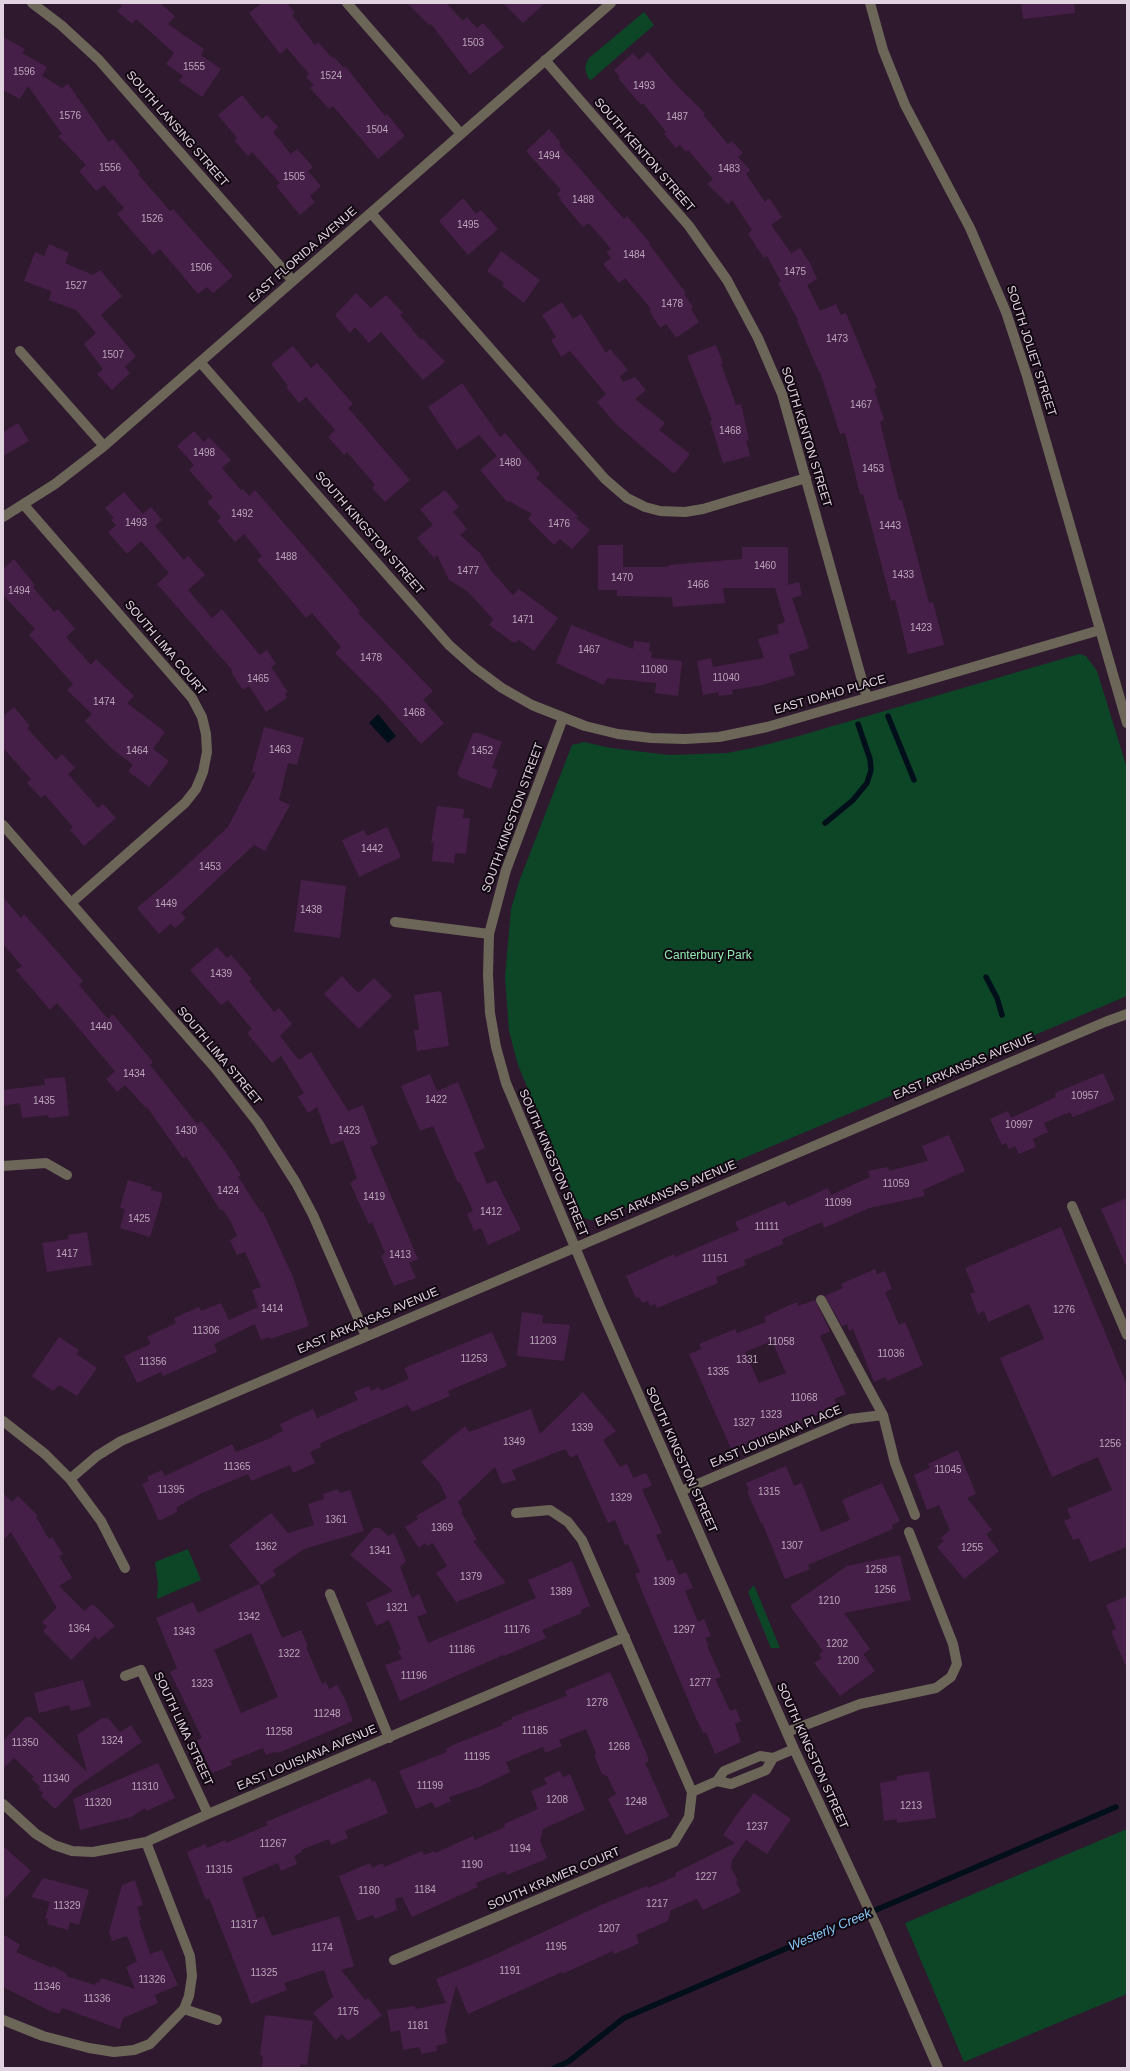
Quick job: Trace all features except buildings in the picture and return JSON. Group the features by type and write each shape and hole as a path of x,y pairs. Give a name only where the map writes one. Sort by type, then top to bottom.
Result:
{"street":[{"name":"SOUTH LANSING STREET","path":"32,3 61,24 99,60 293,281"},
{"path":"347,3 462,134"},
{"name":"EAST FLORIDA AVENUE","path":"3,517 55,484 104,446 611,3"},
{"name":"SOUTH JOLIET STREET","path":"870,3 883,50 905,105 972,232 1003,305 1027,376 1127,723"},
{"name":"SOUTH KENTON STREET","path":"545,60 676,210 727,280 743,309 772,368 782,394 867,698"},
{"path":"371,213 605,479 627,498 645,507 660,511 685,512 703,509 806,478"},
{"path":"20,351 104,446"},
{"name":"SOUTH KINGSTON STREET","path":"200,362 450,645 475,668 502,688 532,705 563,718 506,870 489,934 489,998 496,1047 506,1083 574,1247 794,1749 877,1928 938,2068"},
{"name":"SOUTH LIMA COURT","path":"24,505 192,698 202,717 206,734 207,752 203,772 196,788 185,803 71,903"},
{"name":"EAST IDAHO PLACE","path":"563,718 618,734 651,738 685,740 738,734 1100,630"},
{"name":"SOUTH LIMA STREET","path":"3,825 214,1068 258,1123 296,1183 313,1215 366,1336"},
{"path":"395,922 489,934"},
{"name":"EAST ARKANSAS AVENUE","path":"70,1479 97,1456 121,1441 1104,1022 1127,1014"},
{"path":"3,1166 46,1163 67,1175"},
{"path":"1072,1206 1127,1335"},
{"path":"821,1300 883,1415 895,1463 915,1515"},
{"name":"EAST LOUISIANA PLACE","path":"681,1491 850,1419 883,1415"},
{"path":"3,1421 45,1454 70,1479 101,1521 125,1568"},
{"name":"SOUTH KRAMER COURT","path":"394,1960 674,1842 689,1817 692,1792 626,1637 582,1540 568,1522 550,1510 516,1513"},
{"path":"787,1732 860,1704 936,1688 951,1677 957,1664 953,1644 909,1532"},
{"path":"330,1594 389,1738"},
{"name":"EAST LOUISIANA AVENUE","path":"3,1804 36,1834 54,1845 72,1851 93,1852 146,1842 208,1814 626,1637"},
{"name":"SOUTH LIMA STREET","path":"126,1676 141,1670 208,1814"},
{"path":"692,1792 717,1781 724,1771 760,1756 773,1758 794,1749"},
{"path":"717,1781 731,1784 766,1770 773,1758"},
{"path":"3,2020 43,2036 89,2048 114,2052 134,2050 150,2044 184,2009 189,1996 192,1976 190,1956 146,1842"},
{"path":"184,2009 217,2020"}],"green space":[{"path":"644,12 654,25 591,80 588,78 585,68 588,59"},
{"name":"Canterbury Park","path":"1079,654 1086,656 1097,671 1127,768 1127,996 595,1221 581,1217 518,1065 509,1031 505,977 511,909 520,879 572,745 584,742 611,748 669,755 727,753 799,736"},
{"path":"188,1549 201,1580 157,1599 158,1583 155,1562"},
{"path":"754,1585 780,1648 771,1648 748,1592"},
{"path":"1127,1829 1127,1994 964,2062 905,1923"}],"water":[{"path":"378,714 396,736 388,743 369,723"}],"waterway":[{"path":"888,716 914,780"},
{"path":"825,823 853,800 867,783 871,770 870,759 858,724"},
{"path":"986,977 997,998 1002,1015"},
{"name":"Westerly Creek","path":"554,2068 568,2062 624,2018 1116,1807"}]}
